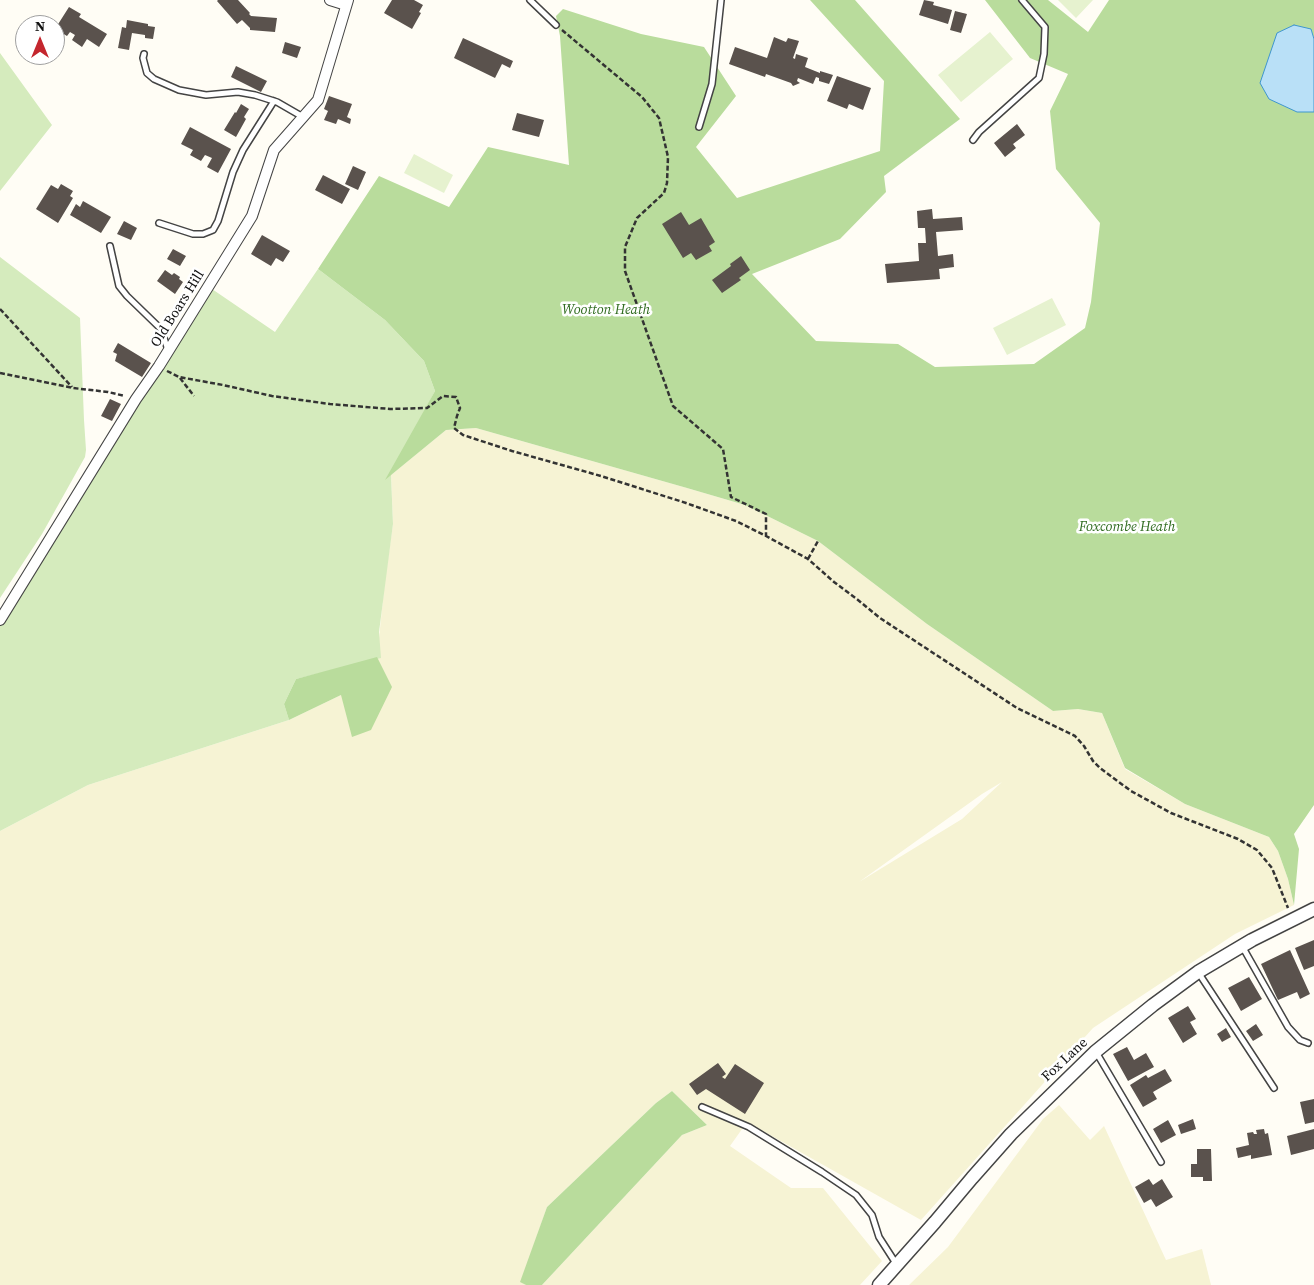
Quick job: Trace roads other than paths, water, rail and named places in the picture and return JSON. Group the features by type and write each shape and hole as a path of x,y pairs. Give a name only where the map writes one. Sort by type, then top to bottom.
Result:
{"street":[{"path":"330,0 347,3"},
{"name":"Old Boars Hill","path":"0,620 136,399 252,216 274,150 318,100 347,3"},
{"name":"Fox Lane","path":"879,1285 1011,1134 1096,1052 1153,1005 1198,972 1292,918 1314,909"}],"lane":[{"path":"530,0 556,25"},
{"path":"699,127 712,84 721,0"},
{"path":"973,140 979,132 1039,78 1044,54 1044,27 1022,0"},
{"path":"144,54 143,58 147,73 154,79 179,90 206,95 238,92 274,101 303,117"},
{"path":"159,223 192,234 203,234 213,230 233,172 243,150 274,101"},
{"path":"110,246 119,286 161,329 168,350"},
{"path":"1242,946 1288,1027 1300,1040 1308,1044"},
{"path":"1198,972 1274,1088"},
{"path":"1096,1052 1161,1162"},
{"path":"702,1107 749,1127 856,1195 872,1215 879,1237 897,1266"}],"water":[{"path":"1294,25 1311,29 1314,39 1314,112 1297,112 1269,99 1260,83 1277,33"}],"park label":[{"name":"Wootton Heath","path":"606,310"},
{"name":"Foxcombe Heath","path":"1127,527"}]}
